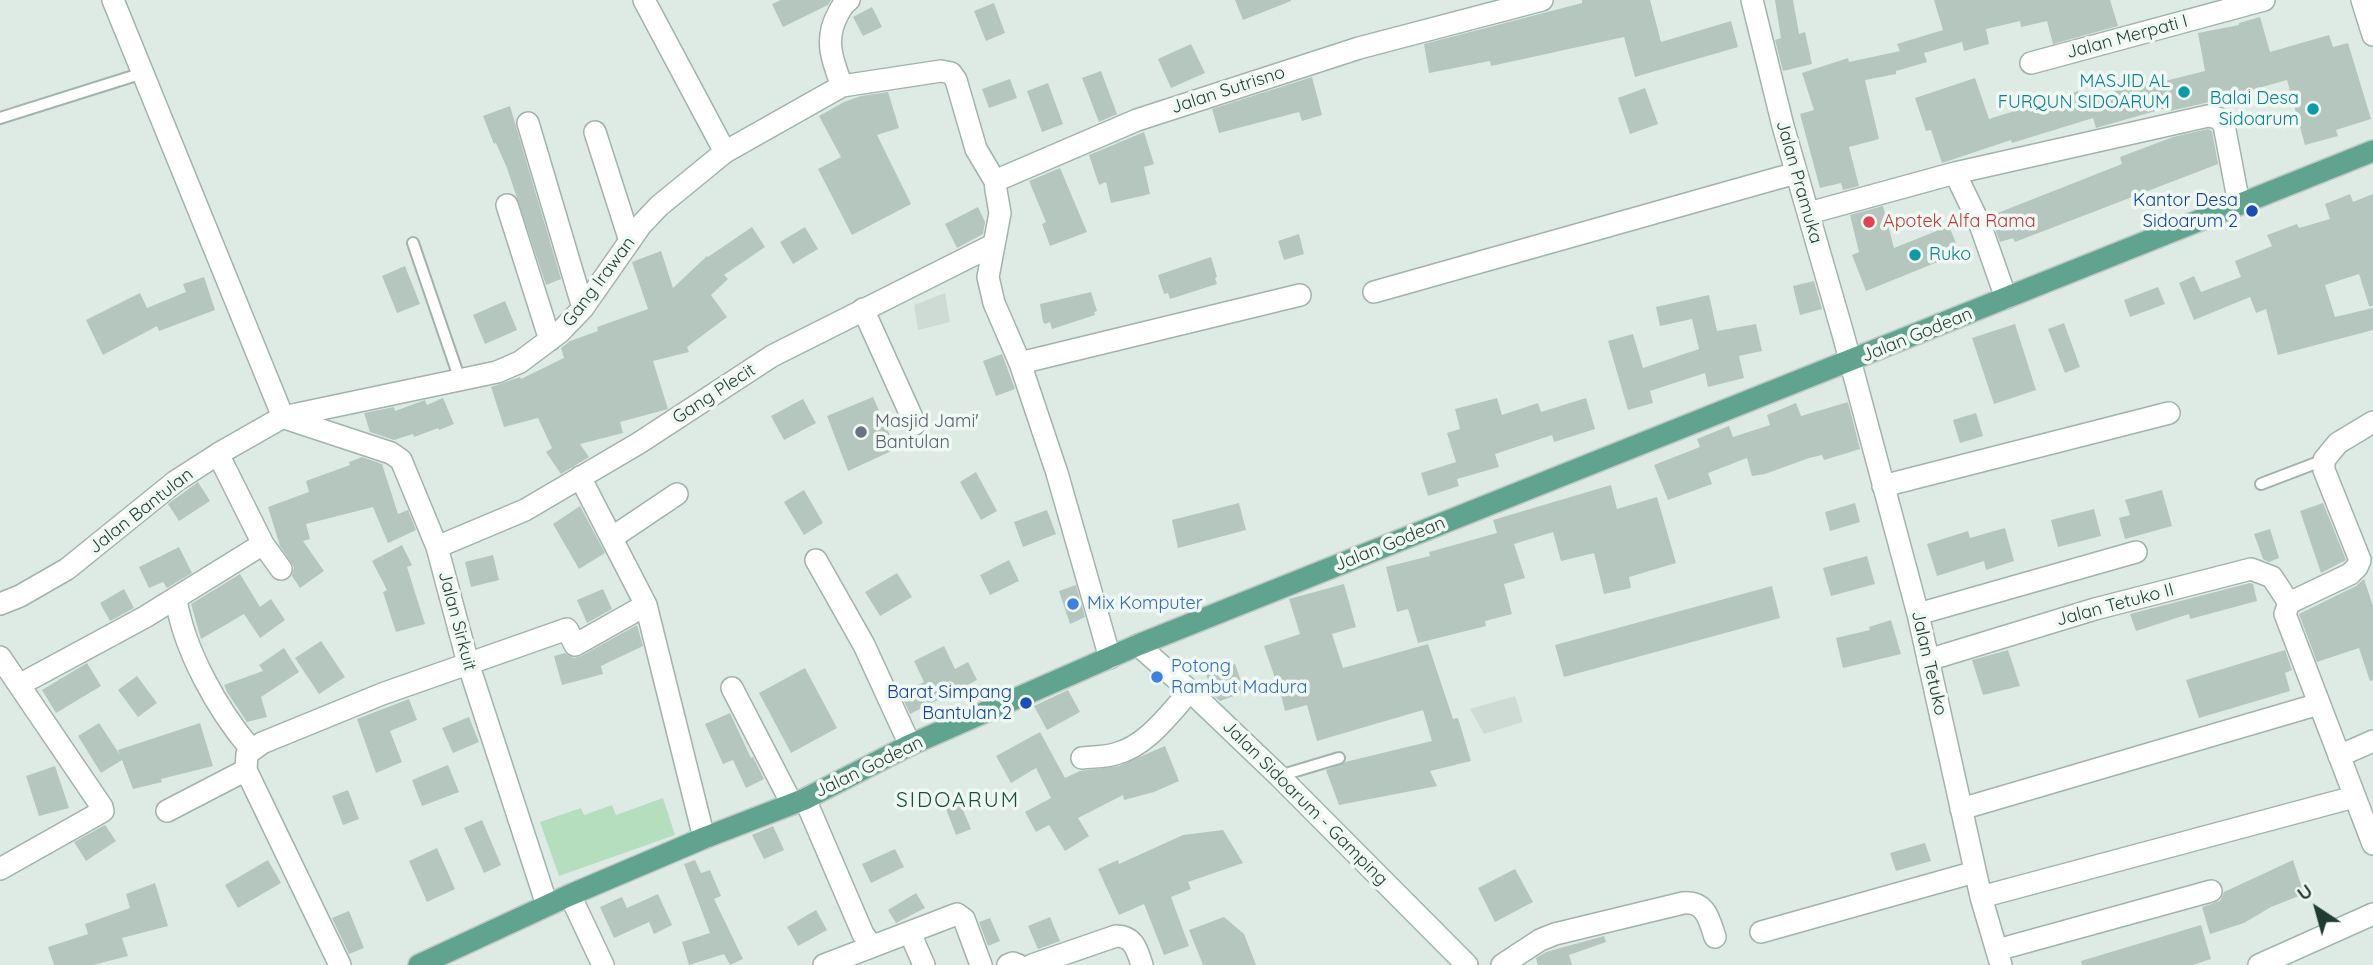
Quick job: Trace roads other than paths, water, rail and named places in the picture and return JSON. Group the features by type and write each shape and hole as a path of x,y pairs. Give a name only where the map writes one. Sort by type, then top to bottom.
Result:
{"main road":[{"name":"Jalan Godean","path":"419,965 570,894 798,802 910,745 1138,645 2373,151"}],"street":[{"path":"113,0 283,417"},
{"path":"644,0 725,152"},
{"path":"849,0 844,3 831,26 829,51 842,86 941,71 951,73 956,80 976,149 995,181 1000,214 988,277 994,303 1020,363 1057,473 1110,657"},
{"name":"Jalan Sutrisno","path":"995,181 1137,120 1467,10 1542,0"},
{"name":"Jalan Pramuka","path":"1752,0 1796,173 1849,362"},
{"name":"Jalan Merpati I","path":"2031,63 2264,0"},
{"path":"2362,0 2373,35"},
{"name":"Gang Irawan","path":"283,417 497,372 520,362 550,340 583,308 641,225 659,206 725,152 842,86"},
{"path":"1809,213 1955,173 2208,116 2218,118 2224,125 2239,204"},
{"path":"528,123 583,308"},
{"path":"595,132 630,241"},
{"path":"1374,292 1796,173"},
{"path":"1955,173 1981,227 2006,298"},
{"path":"507,205 550,340"},
{"name":"Gang Plecit","path":"438,547 524,509 580,477 639,443 772,356 993,245"},
{"path":"1020,363 1300,295"},
{"path":"863,309 915,424"},
{"name":"Jalan Tetuko","path":"1849,362 1918,614 1975,872 1999,958"},
{"path":"1883,486 2169,413"},
{"name":"Jalan Bantulan","path":"0,604 20,596 67,569 176,481 283,417"},
{"name":"Jalan Sirkuit","path":"283,417 391,453 401,460 438,547 468,663 547,905"},
{"path":"2373,422 2338,443 2324,460 2325,470 2365,567 2289,603 2285,614 2373,844"},
{"path":"218,454 263,544 281,569"},
{"path":"580,477 646,606 704,838"},
{"path":"613,537 677,494"},
{"path":"19,685 176,599 263,544"},
{"path":"1918,614 2136,552"},
{"path":"816,560 864,645 910,745"},
{"name":"Jalan Tetuko II","path":"1928,660 2095,609 2251,569 2272,577 2289,603"},
{"path":"176,599 185,632 202,672 248,760 340,965"},
{"path":"167,811 248,760 382,694 567,629 575,645 646,606"},
{"name":"Jalan Sidoarum - Gamping","path":"1138,645 1191,691 1279,776 1467,965"},
{"path":"0,657 103,811 0,869"},
{"path":"732,688 798,802 863,934 872,946"},
{"path":"1082,758 1115,754 1135,746 1159,726 1191,691"},
{"path":"1961,809 2319,705"},
{"path":"2339,756 2373,741"},
{"path":"1981,897 2354,797"},
{"path":"1761,932 1975,872"},
{"path":"1999,958 2211,891"},
{"path":"570,894 603,965"},
{"path":"1502,965 1540,940 1555,934 1683,903 1694,902 1702,908 1715,937"},
{"path":"824,965 957,914 964,919 981,965"},
{"path":"2259,965 2373,914"},
{"path":"910,933 924,965"},
{"path":"1032,965 1116,936 1126,936 1132,939 1142,965"},
{"path":"1008,965 1018,965"}],"lane":[{"path":"0,118 143,73"},
{"path":"413,243 460,380"},
{"path":"2261,484 2324,460"},
{"path":"1279,776 1339,758"}],"place":[{"name":"MASJID AL FURQUN SIDOARUM","path":"2184,92"},
{"name":"Balai Desa Sidoarum","path":"2313,109"},
{"name":"Kantor Desa Sidoarum 2","path":"2252,211"},
{"name":"Apotek Alfa Rama","path":"1869,222"},
{"name":"Ruko","path":"1915,255"},
{"name":"Masjid Jami' Bantulan","path":"861,432"},
{"name":"Mix Komputer","path":"1073,604"},
{"name":"Potong Rambut Madura","path":"1157,677"},
{"name":"Barat Simpang Bantulan 2","path":"1026,703"}],"district":[{"name":"SIDOARUM","path":"958,801"}]}
